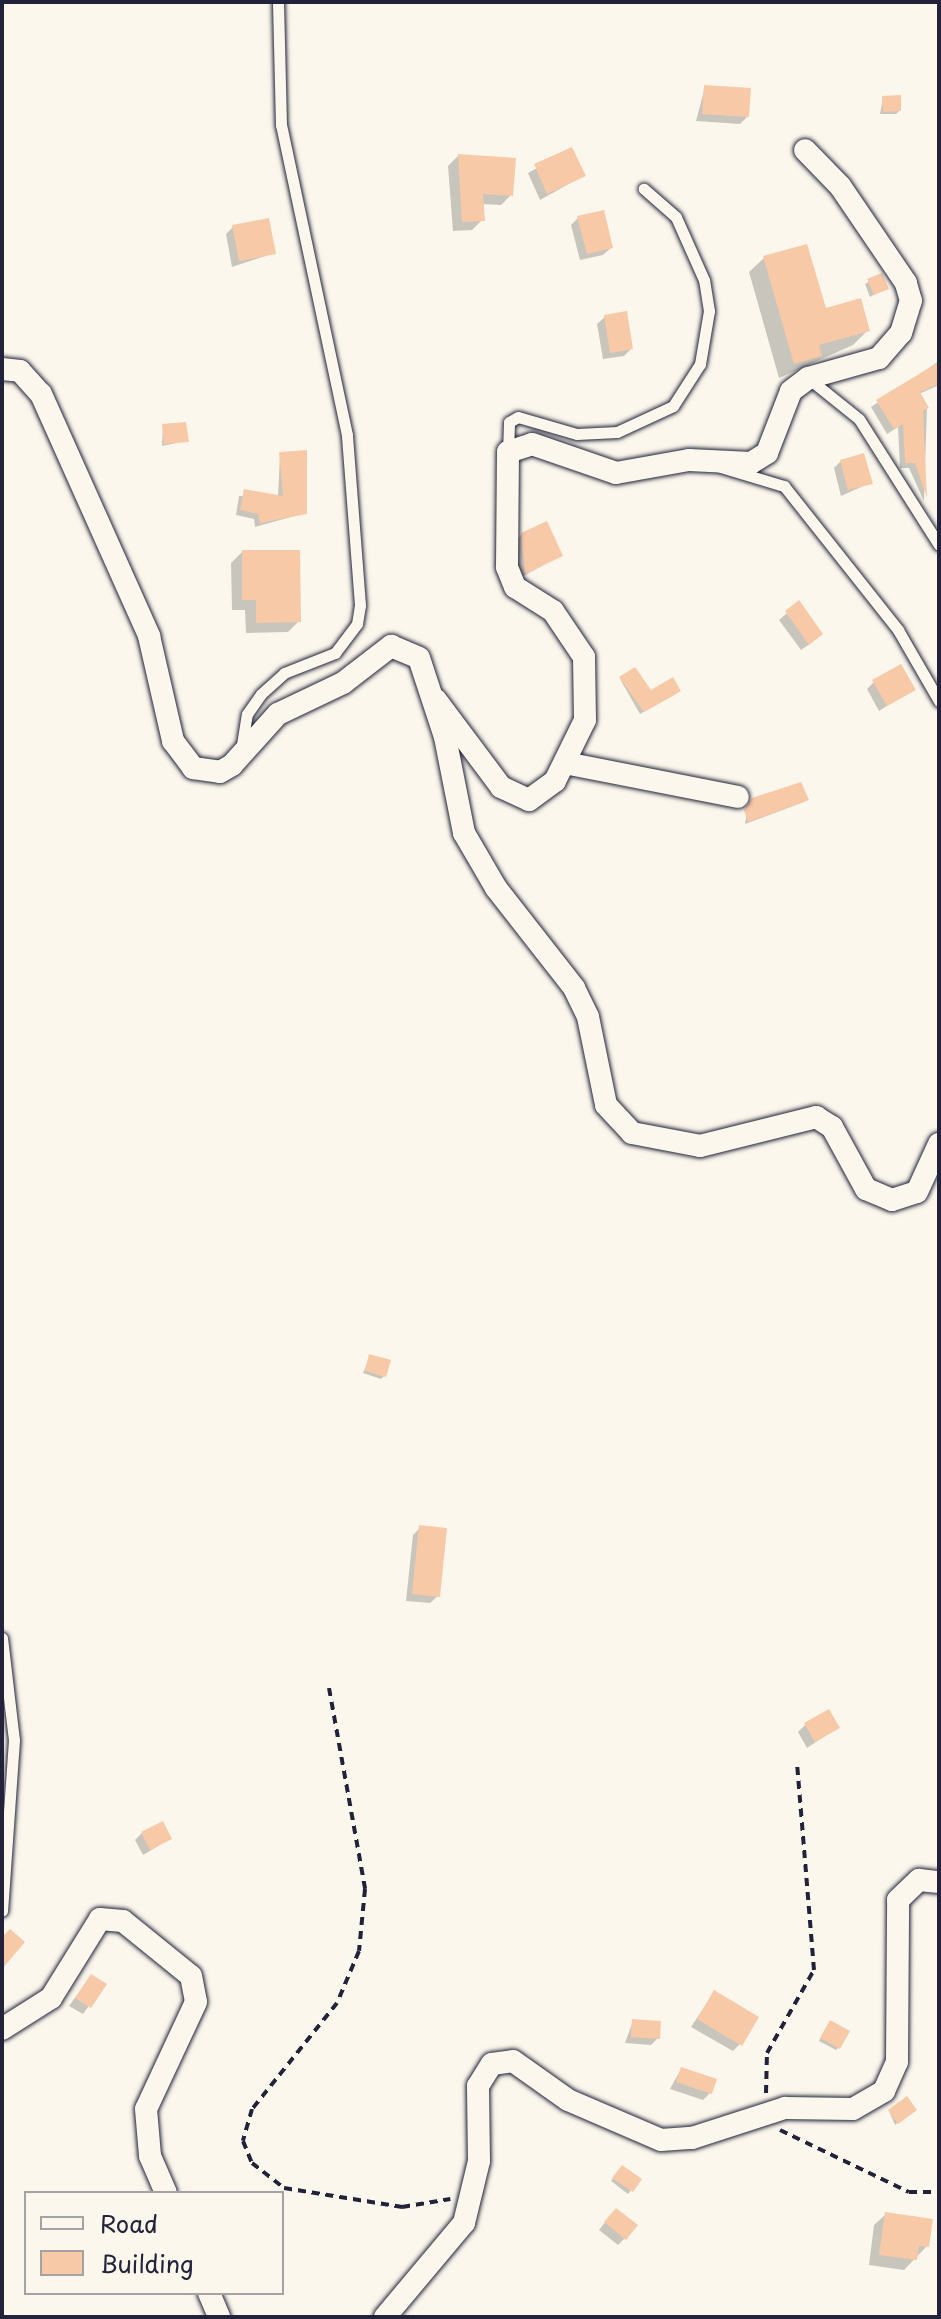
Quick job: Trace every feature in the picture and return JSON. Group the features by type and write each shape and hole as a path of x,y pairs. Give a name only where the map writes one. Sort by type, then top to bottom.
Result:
{"street":[{"path":"435,699 516,797 545,792 565,763 585,720 584,657 553,611 515,587 507,567 508,452 532,444 616,473 689,460 751,463 767,453 783,403 808,378 879,358 901,333 911,301 863,219 805,150"},
{"path":"2,369 20,371 41,394 149,636 166,724 182,757 207,772 241,755 292,703 343,683 391,646 419,658 435,699 464,833 496,888 574,988 588,1017 599,1084 617,1121 649,1141 700,1146 816,1117 840,1138 866,1189 892,1200 917,1192 939,1144"},
{"path":"565,763 738,797"},
{"path":"385,2317 455,2241 474,2189 478,2086 492,2064 505,2060 568,2100 661,2140 692,2138 760,2113 853,2109 888,2084 900,2034 896,1908 919,1880 939,1882"},
{"path":"2,2029 51,1998 100,1919 123,1921 191,1976 196,2002 146,2109 150,2156 165,2191"},
{"path":"210,2295 219,2317"}],"lane":[{"path":"241,755 247,714 261,694 284,673 335,653 357,624 360,605 347,435 281,125 278,2"},
{"path":"508,452 509,422 518,417 577,434 617,432 673,406 700,364 709,311 704,280 676,217 644,189"},
{"path":"808,378 859,419 939,545"},
{"path":"714,463 784,486 898,630 939,701"},
{"path":"2,1638 14,1795 2,1911"}],"path":[{"path":"329,1688 365,1889 359,1951 337,2003 252,2109 243,2141 252,2163 284,2188 402,2207 474,2189"},
{"path":"797,1763 814,1970 767,2053 760,2113 909,2192 939,2192"}],"building":[{"path":"704,85 751,88 749,117 702,114"},
{"path":"901,95 901,111 883,112 882,96"},
{"path":"572,147 586,176 547,194 534,164"},
{"path":"458,154 516,158 513,196 483,194 485,221 462,222"},
{"path":"604,210 613,248 587,254 577,216"},
{"path":"269,218 276,254 239,261 232,225"},
{"path":"807,244 826,308 861,298 870,331 819,345 822,356 794,364 763,256"},
{"path":"882,273 889,289 874,295 867,279"},
{"path":"627,311 633,349 610,353 604,315"},
{"path":"939,362 939,384 920,392 929,408 923,411 927,498 915,463 905,463 903,424 894,429 876,400"},
{"path":"186,422 189,442 164,444 162,424"},
{"path":"307,450 307,514 260,523 258,514 240,510 244,489 283,496 279,452"},
{"path":"864,453 873,484 848,490 840,460"},
{"path":"547,521 563,556 525,574 521,533"},
{"path":"242,550 300,550 301,622 256,623 256,600 242,600"},
{"path":"799,600 823,634 809,645 785,611"},
{"path":"901,664 916,690 887,706 872,680"},
{"path":"635,667 651,690 673,677 681,691 644,712 619,677"},
{"path":"801,782 809,800 748,822 744,810 752,798"},
{"path":"369,1354 391,1360 386,1377 365,1371"},
{"path":"419,1525 447,1528 440,1597 412,1594"},
{"path":"829,1709 840,1728 815,1742 804,1723"},
{"path":"163,1821 172,1839 150,1850 141,1832"},
{"path":"10,1929 25,1942 2,1969 2,1937"},
{"path":"91,1974 107,1984 91,2008 75,1998"},
{"path":"714,1990 759,2017 742,2046 697,2019"},
{"path":"632,2019 661,2021 660,2039 631,2037"},
{"path":"830,2020 850,2031 840,2049 820,2038"},
{"path":"681,2067 717,2079 712,2094 676,2082"},
{"path":"907,2096 917,2110 898,2124 888,2110"},
{"path":"622,2165 642,2179 633,2192 612,2178"},
{"path":"616,2208 638,2225 626,2240 604,2222"},
{"path":"885,2212 933,2219 929,2247 919,2246 917,2260 879,2255"}]}
